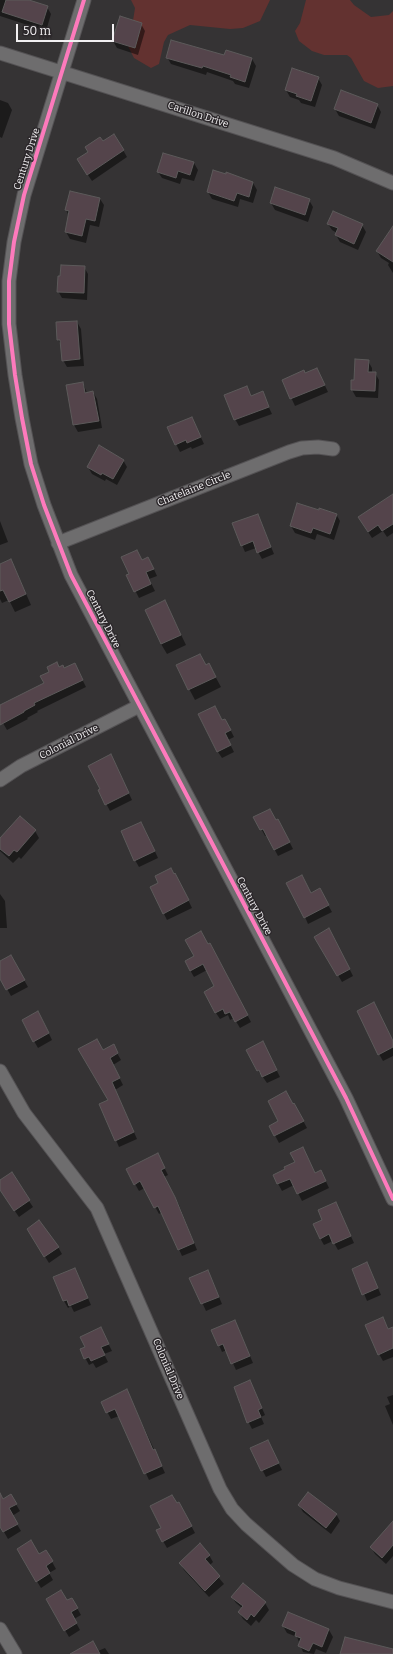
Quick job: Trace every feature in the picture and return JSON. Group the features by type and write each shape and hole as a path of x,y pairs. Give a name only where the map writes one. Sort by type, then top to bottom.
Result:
{"street":[{"name":"Century Drive","path":"84,0 24,195 14,242 9,281 9,324 22,418 31,464 44,505 71,575 346,1098 393,1199"},
{"name":"Carillon Drive","path":"0,53 334,158 393,183"},
{"name":"Chatelaine Circle","path":"58,543 288,452 302,448 318,447 333,449"},
{"name":"Colonial Drive","path":"0,780 21,766 139,706"},
{"name":"Colonial Drive","path":"0,1071 24,1113 97,1208 220,1489 232,1509 246,1524 293,1566 316,1579 340,1588 393,1602"},
{"path":"0,1629 15,1654"}],"shaded area":[{"path":"131,0 270,0 260,21 243,28 230,29 190,25 168,35 164,42 159,64 151,68 134,58 127,44 135,8"},
{"path":"306,0 350,0 354,5 371,17 389,15 393,11 393,86 378,88 364,81 351,58 347,55 324,55 312,51 299,41 295,31 300,23"}],"building":[{"path":"6,0 29,0 48,6 42,25 2,12"},
{"path":"120,16 142,23 135,48 112,41"},
{"path":"171,40 224,55 226,50 252,58 245,82 230,77 231,75 203,66 202,68 166,58"},
{"path":"292,68 319,77 311,101 296,96 297,94 285,90"},
{"path":"341,90 378,104 371,123 334,109"},
{"path":"114,134 124,150 87,175 77,159 88,152 85,147 100,137 103,141"},
{"path":"163,153 194,162 190,175 178,171 176,178 157,172"},
{"path":"213,170 226,174 226,172 253,182 249,197 237,193 234,201 207,192"},
{"path":"275,187 310,199 305,215 270,203"},
{"path":"70,191 100,198 95,221 86,219 82,236 65,232 69,211 65,210"},
{"path":"333,211 363,224 354,244 335,235 338,228 327,224"},
{"path":"393,226 393,262 376,251"},
{"path":"61,265 85,266 84,293 57,292 58,276 60,276"},
{"path":"77,321 80,359 62,361 60,340 57,340 56,322"},
{"path":"355,359 369,360 368,372 376,372 375,391 351,390 351,380 354,380"},
{"path":"317,368 325,385 290,399 282,380 304,370 305,373"},
{"path":"83,382 85,393 93,391 99,421 73,425 66,385"},
{"path":"247,386 251,396 263,391 269,407 234,420 224,395"},
{"path":"192,417 201,437 187,443 186,440 175,445 167,427"},
{"path":"99,445 124,460 113,479 102,473 101,475 87,467"},
{"path":"393,494 393,524 382,531 378,525 368,532 358,517"},
{"path":"297,503 337,514 330,534 313,528 311,533 290,526"},
{"path":"258,514 271,547 257,553 253,541 241,546 232,523"},
{"path":"137,550 142,560 148,557 154,569 146,572 151,584 134,592 126,575 129,574 121,557"},
{"path":"11,559 26,594 9,602 3,590 0,591 0,564"},
{"path":"165,600 181,635 161,644 145,610"},
{"path":"200,654 206,665 209,663 216,677 188,690 176,665"},
{"path":"57,662 59,667 63,665 64,668 75,663 83,680 34,703 35,705 0,725 0,705 44,683 40,676 49,672 47,667"},
{"path":"215,706 222,720 225,719 231,730 225,733 231,745 217,752 198,714"},
{"path":"111,754 129,793 105,805 98,790 100,789 88,766"},
{"path":"270,809 276,820 278,819 290,842 274,850 263,829 260,830 253,817"},
{"path":"20,816 36,830 17,852 14,850 9,856 0,849 0,838"},
{"path":"141,822 155,851 134,861 121,831"},
{"path":"171,868 189,900 163,914 150,887 158,883 155,876"},
{"path":"302,875 311,893 320,888 329,905 304,918 286,883"},
{"path":"329,928 350,969 337,976 314,937"},
{"path":"201,931 208,944 210,943 248,1015 235,1022 230,1012 225,1014 223,1009 215,1013 204,992 214,986 203,964 190,971 185,961 194,956 185,940"},
{"path":"11,955 25,980 6,990 0,979 0,961"},
{"path":"374,1002 393,1041 393,1047 378,1055 357,1011"},
{"path":"38,1011 49,1033 33,1042 22,1020"},
{"path":"97,1039 103,1050 114,1044 118,1053 110,1058 120,1078 112,1082 134,1132 115,1141 99,1104 108,1100 78,1049"},
{"path":"263,1041 277,1070 262,1077 259,1070 257,1071 246,1050"},
{"path":"286,1091 304,1121 274,1136 269,1126 278,1121 268,1101"},
{"path":"303,1147 315,1173 321,1170 326,1181 297,1194 290,1179 277,1184 273,1175 285,1169 284,1167 295,1162 290,1153"},
{"path":"158,1153 165,1168 161,1170 175,1197 194,1243 178,1250 158,1206 154,1208 140,1181 134,1185 126,1169"},
{"path":"12,1172 30,1200 14,1211 0,1190 0,1180"},
{"path":"336,1202 351,1236 333,1244 329,1234 320,1239 313,1224 322,1220 318,1210"},
{"path":"39,1220 59,1247 44,1257 27,1229"},
{"path":"367,1262 378,1288 362,1295 352,1269"},
{"path":"75,1268 88,1298 69,1306 67,1300 63,1301 53,1277"},
{"path":"208,1270 219,1297 201,1304 189,1278"},
{"path":"383,1317 388,1329 393,1327 393,1348 378,1355 365,1325"},
{"path":"235,1320 250,1356 231,1364 223,1344 218,1346 211,1330"},
{"path":"101,1327 109,1344 101,1347 105,1355 91,1361 89,1357 84,1359 80,1349 85,1347 80,1337"},
{"path":"250,1380 262,1408 258,1410 261,1417 247,1423 234,1387"},
{"path":"127,1389 153,1450 155,1449 162,1466 144,1474 115,1409 106,1413 101,1402"},
{"path":"268,1440 279,1463 261,1471 250,1448"},
{"path":"308,1492 337,1514 326,1528 298,1505"},
{"path":"0,1493 3,1499 11,1494 17,1504 9,1508 18,1524 3,1532 0,1527"},
{"path":"172,1495 177,1503 179,1502 192,1526 162,1542 156,1530 161,1528 150,1506"},
{"path":"393,1521 393,1545 382,1558 370,1547"},
{"path":"31,1540 39,1554 46,1550 53,1561 46,1566 50,1573 36,1582 17,1549"},
{"path":"200,1543 210,1555 205,1559 220,1576 205,1591 179,1563"},
{"path":"243,1583 266,1602 254,1617 251,1614 247,1620 238,1612 243,1606 231,1597"},
{"path":"61,1590 67,1600 72,1598 78,1608 71,1612 77,1623 64,1631 46,1599"},
{"path":"288,1612 329,1629 322,1647 313,1643 309,1651 298,1646 301,1638 295,1636 296,1632 282,1626"},
{"path":"345,1637 393,1649 393,1654 340,1654"},
{"path":"93,1641 100,1654 70,1654"}],"cycle path":[{"path":"84,0 24,195 14,242 9,281 9,324 15,375 31,464 44,505 71,575 346,1098 393,1199"}]}
